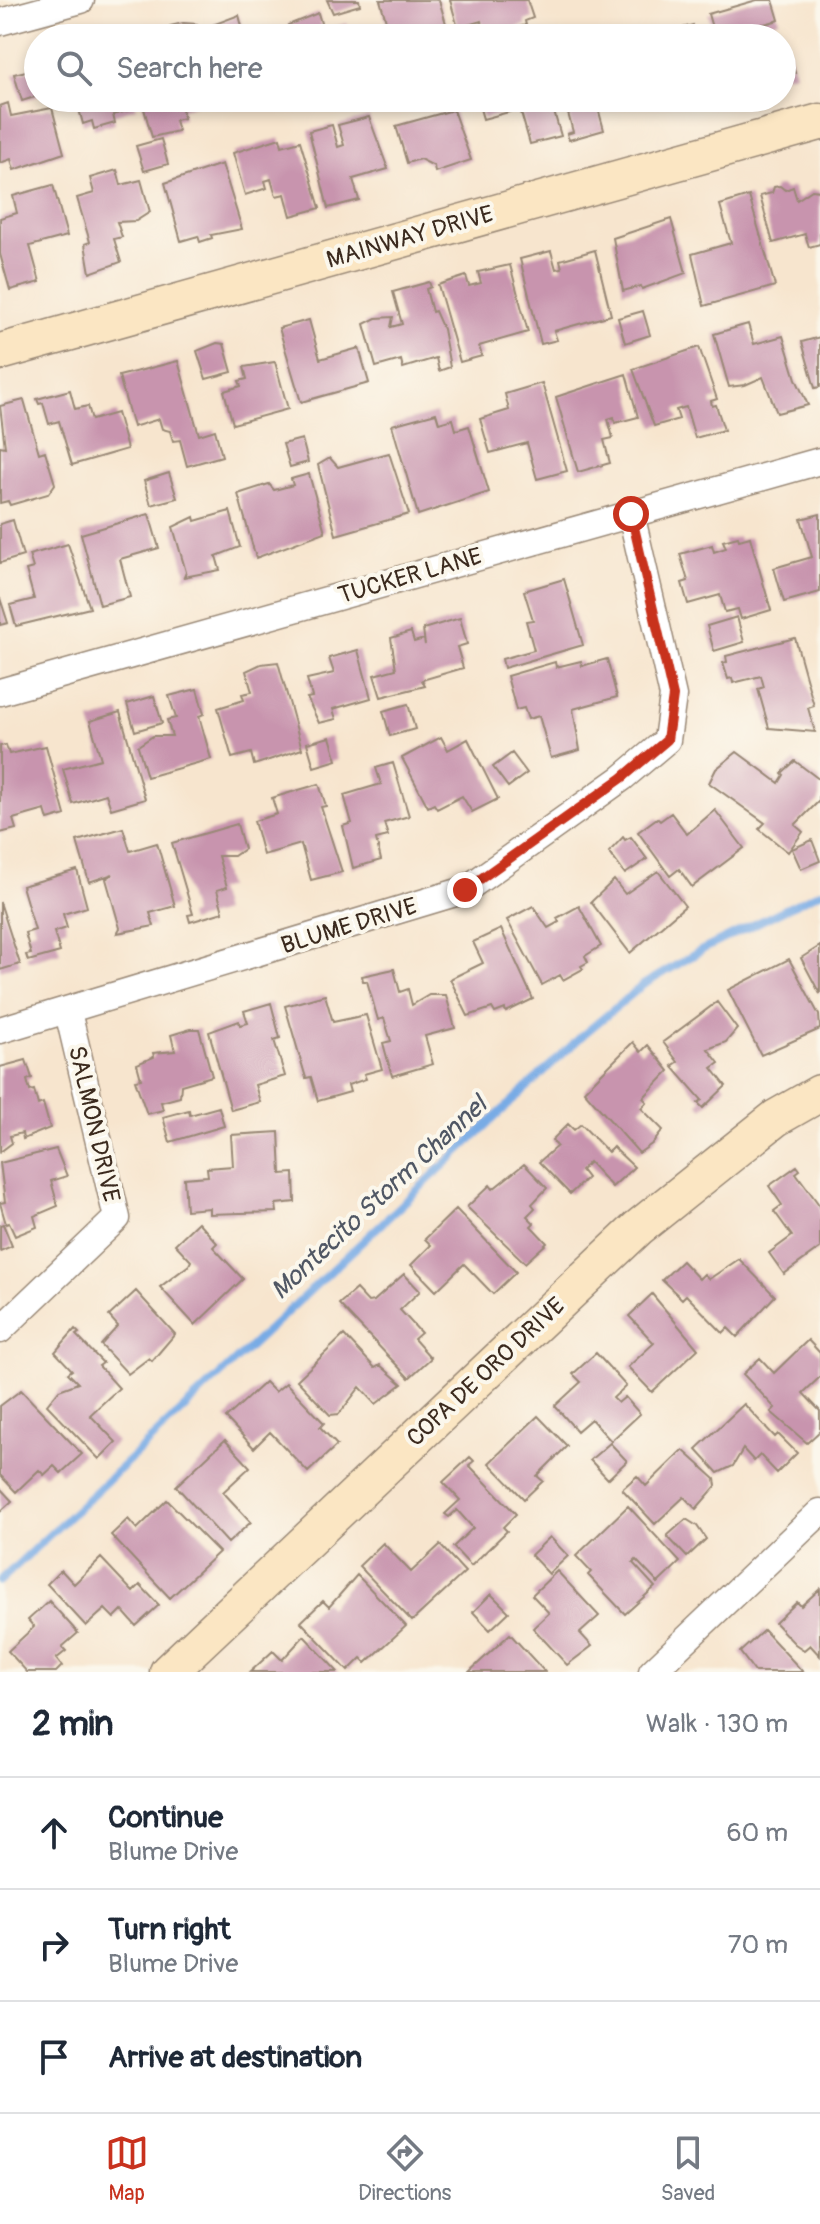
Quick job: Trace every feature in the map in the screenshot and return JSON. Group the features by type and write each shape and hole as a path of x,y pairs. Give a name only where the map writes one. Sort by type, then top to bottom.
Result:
{"street":[{"path":"0,22 81,0"},
{"name":"MAINWAY DRIVE","path":"0,352 820,122"},
{"name":"TUCKER LANE","path":"0,692 820,461"},
{"name":"BLUME DRIVE","path":"0,1030 465,890 622,778 667,740 673,696 631,514"},
{"name":"SALMON DRIVE","path":"0,1330 117,1218 68,1012"},
{"name":"COPA DE ORO DRIVE","path":"168,1672 638,1228 753,1135 820,1093"},
{"path":"652,1672 820,1512"}],"building":[{"path":"327,0 359,0 360,5 333,13"},
{"path":"380,0 439,0 446,24 387,24"},
{"path":"450,0 527,0 533,18 525,21 526,24 482,24 481,21 457,24"},
{"path":"757,0 773,0 779,20 764,24 711,24 708,14"},
{"path":"318,13 321,24 290,24"},
{"path":"239,15 241,24 215,24"},
{"path":"24,72 24,100 22,101 14,74"},
{"path":"8,103 11,116 53,112 64,153 14,170 11,159 0,163 0,106"},
{"path":"80,112 123,112 113,115 115,123 94,129 92,121 83,124"},
{"path":"145,112 183,112 184,118 175,120 178,131 152,137"},
{"path":"454,112 471,160 435,172 434,166 420,159 407,163 396,126"},
{"path":"481,112 509,112 483,119"},
{"path":"521,112 554,112 561,136 530,144"},
{"path":"568,112 599,112 604,130 569,140 567,134 573,132"},
{"path":"369,117 388,169 353,179 359,200 328,208 309,131 332,125 338,147 344,145 338,125"},
{"path":"280,138 282,146 300,141 320,208 291,216 285,194 276,196 271,179 265,181 267,188 245,195 233,153"},
{"path":"161,139 168,164 144,171 136,146"},
{"path":"222,164 242,229 211,235 212,238 200,242 198,236 181,241 165,183"},
{"path":"117,170 121,185 141,180 150,212 136,221 117,222 122,237 114,239 121,262 90,273 85,244 90,242 77,198 94,193 90,178"},
{"path":"53,185 67,236 30,246 40,282 10,290 0,254 0,218 17,213 13,196"},
{"path":"780,186 785,190 793,187 797,200 812,190 820,191 820,244 809,247 805,234 773,243 760,196 772,193 774,187"},
{"path":"749,196 775,286 704,306 692,254 731,243 720,205"},
{"path":"671,219 686,273 642,289 641,286 623,291 613,238"},
{"path":"595,250 611,315 554,331 557,340 541,344 520,259 551,251 556,269 562,268 560,260"},
{"path":"510,265 528,332 479,346 482,356 460,362 438,285 466,276 469,286 481,283 478,272"},
{"path":"429,282 431,287 426,289 432,312 435,311 443,329 450,367 439,371 436,358 403,368 401,360 376,367 364,324 376,318 393,317 391,327 402,324 393,292"},
{"path":"643,311 650,335 625,343 618,318"},
{"path":"309,320 320,359 359,348 369,383 301,402 279,328"},
{"path":"748,324 754,344 783,336 796,379 808,405 777,413 763,377 745,385 729,387 714,334"},
{"path":"820,337 820,387 815,388 802,342"},
{"path":"217,343 224,344 232,372 206,379 197,351"},
{"path":"699,347 717,399 711,401 712,406 716,405 724,430 695,438 686,407 676,410 679,419 654,426 633,369"},
{"path":"178,361 199,435 215,430 222,456 187,466 180,440 173,441 170,431 162,429 159,419 133,427 119,376"},
{"path":"275,362 288,409 233,424 224,391 241,386 239,381 247,379 244,367"},
{"path":"626,374 638,417 615,423 614,417 608,419 613,438 604,440 610,463 578,472 556,397"},
{"path":"542,383 567,471 537,479 527,443 490,453 480,419 509,410 505,394"},
{"path":"70,390 75,409 88,406 92,420 117,413 127,449 72,465 59,421 49,424 43,403 39,404 37,399"},
{"path":"24,400 39,453 45,451 55,484 48,494 10,505 8,501 0,503 0,446 5,447 0,406"},
{"path":"436,413 439,423 453,419 456,430 469,426 489,492 418,515 392,425"},
{"path":"302,439 308,462 290,467 283,444"},
{"path":"389,453 409,514 336,535 318,465 330,458 338,467"},
{"path":"169,473 177,498 151,505 144,481"},
{"path":"309,474 325,532 256,558 238,494 269,484 274,490 293,485 291,479"},
{"path":"230,511 240,547 216,556 220,570 184,577 186,572 173,527 194,517 195,521"},
{"path":"149,514 159,548 120,559 130,597 100,605 81,534"},
{"path":"820,514 820,592 784,602 774,568 812,557 801,519"},
{"path":"13,520 23,556 0,563 0,524"},
{"path":"738,537 739,540 750,537 771,610 741,619 738,609 725,612 720,595 688,604 682,583 688,581 680,554 712,545 714,552 726,548 723,541"},
{"path":"68,544 90,608 16,626 10,605 34,599 26,570 33,568 29,555"},
{"path":"564,579 583,645 504,668 502,659 534,650 526,621 533,620 524,591"},
{"path":"0,598 8,623 0,625"},
{"path":"737,617 744,642 714,651 707,626"},
{"path":"460,618 467,644 457,647 463,668 422,680 425,686 381,697 374,675 396,669 391,638 411,632 414,642 424,639 425,645 423,629"},
{"path":"795,638 814,706 808,708 815,732 769,728 758,689 764,687 761,676 733,683 732,678 728,679 723,663 727,662 726,656"},
{"path":"358,650 371,698 333,709 336,719 319,723 307,698 312,697 307,679 334,673 329,658"},
{"path":"607,659 617,697 573,709 580,750 551,758 539,716 528,719 524,708 516,710 507,676 555,662 556,667 581,661 582,666"},
{"path":"278,662 302,749 254,765 251,753 232,758 218,708 244,700 242,694 252,692 246,671 261,664"},
{"path":"197,689 204,714 199,716 211,759 147,777 138,746 153,736 172,736 167,720 176,718 169,696"},
{"path":"154,696 162,723 135,731 127,704"},
{"path":"408,704 415,729 390,736 383,711"},
{"path":"120,712 145,799 111,809 106,794 73,804 63,769 101,759 90,721"},
{"path":"330,737 337,760 314,767 307,743"},
{"path":"441,737 448,750 468,739 498,799 472,812 462,796 437,809 434,804 428,807 402,758"},
{"path":"6,745 9,754 46,746 65,815 48,820 45,810 13,819 16,829 0,833 0,746"},
{"path":"737,752 779,783 784,775 782,773 795,761 820,780 819,801 795,825 803,832 788,852 759,829 765,823 709,783 716,769"},
{"path":"512,753 527,773 508,787 493,767"},
{"path":"393,763 409,816 384,823 388,836 376,839 381,860 353,868 343,826 352,823 344,795 381,784 376,768"},
{"path":"319,784 326,806 321,807 342,872 311,880 301,844 263,855 254,821 277,814 272,798"},
{"path":"715,810 744,848 692,887 679,869 670,876 638,832 657,818 660,821 671,813 687,834"},
{"path":"237,824 244,849 234,856 218,856 227,887 217,890 223,912 190,922 188,915 193,914 172,843"},
{"path":"123,828 130,851 157,843 175,906 150,913 154,926 117,933 120,928 106,879 113,874 89,882 77,841"},
{"path":"623,837 625,840 631,837 647,859 625,874 609,852"},
{"path":"812,840 820,861 801,869 792,849"},
{"path":"77,870 87,907 63,914 67,928 54,932 60,952 28,961 26,955 31,954 25,933 35,930 22,886"},
{"path":"658,871 685,906 630,953 591,902 614,880 625,894"},
{"path":"0,902 20,964 0,970"},
{"path":"533,906 548,928 559,922 557,918 579,906 601,946 585,956 588,962 581,966 583,969 563,980 560,975 542,985 507,920"},
{"path":"501,929 533,999 506,1012 505,1009 495,1013 492,1008 468,1016 450,979 483,963 473,942"},
{"path":"820,946 820,994 801,958"},
{"path":"789,959 819,1015 820,1029 761,1055 728,990"},
{"path":"394,969 400,992 408,989 412,1005 429,995 446,995 455,1028 425,1036 433,1064 392,1076 383,1043 391,1041 384,1018 378,1020 367,981 363,981 362,976"},
{"path":"325,995 333,1022 366,1015 382,1069 364,1074 366,1079 348,1085 350,1092 318,1101 311,1077 306,1078 285,1006"},
{"path":"717,1002 737,1029 726,1042 708,1049 719,1063 712,1068 726,1086 703,1108 698,1103 702,1100 672,1066 678,1062 663,1042"},
{"path":"271,1003 280,1038 274,1040 285,1076 255,1085 260,1102 231,1110 209,1032 239,1021 240,1025 248,1023 244,1011"},
{"path":"199,1029 212,1076 181,1085 180,1097 161,1102 163,1110 147,1114 135,1080 141,1079 137,1064 154,1057 153,1053 175,1051 171,1035"},
{"path":"633,1042 641,1052 648,1045 669,1071 643,1098 647,1102 641,1108 663,1130 653,1143 639,1153 584,1091"},
{"path":"26,1060 32,1078 27,1080 30,1091 34,1090 38,1105 43,1103 50,1128 23,1139 22,1133 10,1136 12,1143 0,1152 0,1067"},
{"path":"219,1107 224,1126 170,1142 163,1117 189,1110 190,1115"},
{"path":"568,1124 574,1130 581,1124 608,1152 613,1147 634,1167 612,1187 589,1162 581,1170 587,1178 570,1194 539,1162 557,1146 552,1140"},
{"path":"279,1132 281,1174 294,1173 295,1202 276,1204 277,1212 209,1214 209,1208 186,1210 184,1178 208,1176 207,1168 233,1166 231,1135"},
{"path":"56,1149 67,1176 51,1181 58,1206 34,1216 37,1227 15,1236 9,1223 6,1224 0,1203 5,1202 0,1163"},
{"path":"524,1164 547,1188 532,1204 535,1208 527,1216 534,1223 531,1226 547,1243 525,1263 467,1207 490,1185 493,1189"},
{"path":"797,1166 800,1170 796,1173 820,1206 820,1248 784,1274 769,1253 792,1236 774,1211 782,1205 769,1186"},
{"path":"456,1209 516,1272 493,1294 464,1264 436,1291 411,1265 431,1245 425,1239"},
{"path":"198,1222 217,1243 213,1247 243,1279 195,1325 160,1287 189,1265 191,1261 175,1244"},
{"path":"3,1224 12,1246 0,1251 0,1225"},
{"path":"739,1259 775,1296 737,1337 728,1328 723,1333 686,1295 682,1299 662,1280 682,1261 699,1279 704,1274 709,1279"},
{"path":"404,1274 420,1291 400,1310 421,1333 414,1339 431,1358 409,1378 339,1304 356,1289 368,1302 374,1301"},
{"path":"136,1291 175,1334 152,1361 149,1358 128,1374 101,1345 118,1326 109,1316"},
{"path":"652,1294 698,1349 652,1392 628,1367 654,1343 629,1316"},
{"path":"75,1329 79,1333 76,1335 103,1363 99,1366 119,1388 90,1415 116,1442 99,1459 47,1405 59,1390 78,1383 68,1373 72,1370 55,1352"},
{"path":"344,1335 375,1368 380,1365 402,1384 376,1404 360,1387 339,1414 330,1415 297,1380"},
{"path":"808,1340 820,1353 820,1377 803,1393 820,1411 820,1431 807,1443 771,1412 775,1408 743,1374 760,1358 774,1373"},
{"path":"596,1353 626,1386 613,1398 618,1403 625,1397 640,1414 611,1441 591,1419 577,1431 555,1406 581,1382 573,1374"},
{"path":"265,1382 275,1392 286,1383 324,1423 320,1427 337,1445 308,1472 270,1432 254,1448 226,1418"},
{"path":"21,1390 82,1454 61,1473 54,1466 44,1475 39,1470 16,1492 0,1475 0,1406"},
{"path":"744,1404 775,1437 778,1434 797,1453 777,1473 760,1455 754,1461 743,1449 733,1466 718,1473 696,1449"},
{"path":"538,1416 567,1446 537,1476 543,1481 524,1499 489,1463"},
{"path":"225,1440 250,1467 223,1492 251,1522 228,1543 176,1486"},
{"path":"610,1443 627,1461 608,1479 590,1460"},
{"path":"683,1450 715,1479 716,1486 696,1509 684,1497 655,1524 622,1489 637,1476 646,1486"},
{"path":"470,1457 474,1461 469,1465 516,1514 503,1527 507,1531 471,1566 453,1547 473,1528 457,1510 449,1517 445,1514 460,1500 443,1482"},
{"path":"0,1488 12,1501 0,1512"},
{"path":"167,1500 219,1552 170,1598 111,1535 128,1519 137,1529"},
{"path":"628,1506 680,1562 658,1583 636,1560 633,1563 655,1587 625,1614 588,1575 591,1572 576,1556"},
{"path":"686,1519 697,1526 706,1539 687,1557 667,1536"},
{"path":"550,1537 568,1556 549,1574 531,1555"},
{"path":"383,1543 411,1572 440,1545 465,1572 412,1621 359,1566"},
{"path":"101,1558 133,1592 140,1585 159,1605 136,1626 122,1610 114,1618 105,1609 86,1626 47,1584 61,1570 74,1584"},
{"path":"557,1571 599,1616 580,1633 592,1646 567,1665 533,1628 549,1613 532,1595"},
{"path":"357,1575 406,1626 366,1663 361,1658 348,1671 301,1622 323,1601 329,1607"},
{"path":"820,1589 820,1656 810,1645 804,1650 795,1644 775,1623 797,1602 801,1606"},
{"path":"491,1594 509,1612 490,1630 473,1612"},
{"path":"49,1601 78,1633 62,1647 66,1651 56,1659 62,1666 56,1672 27,1672 8,1651 34,1627 28,1620"},
{"path":"764,1630 803,1672 755,1672 740,1652"},
{"path":"510,1634 545,1672 469,1672"},
{"path":"304,1636 338,1672 250,1672 273,1651 282,1660"}],"waterway":[{"name":"Montecito Storm Channel","path":"0,1581 584,1034 643,985 702,950 820,892"}],"route":[{"path":"465,890 622,778 667,740 673,696 631,514"}]}
